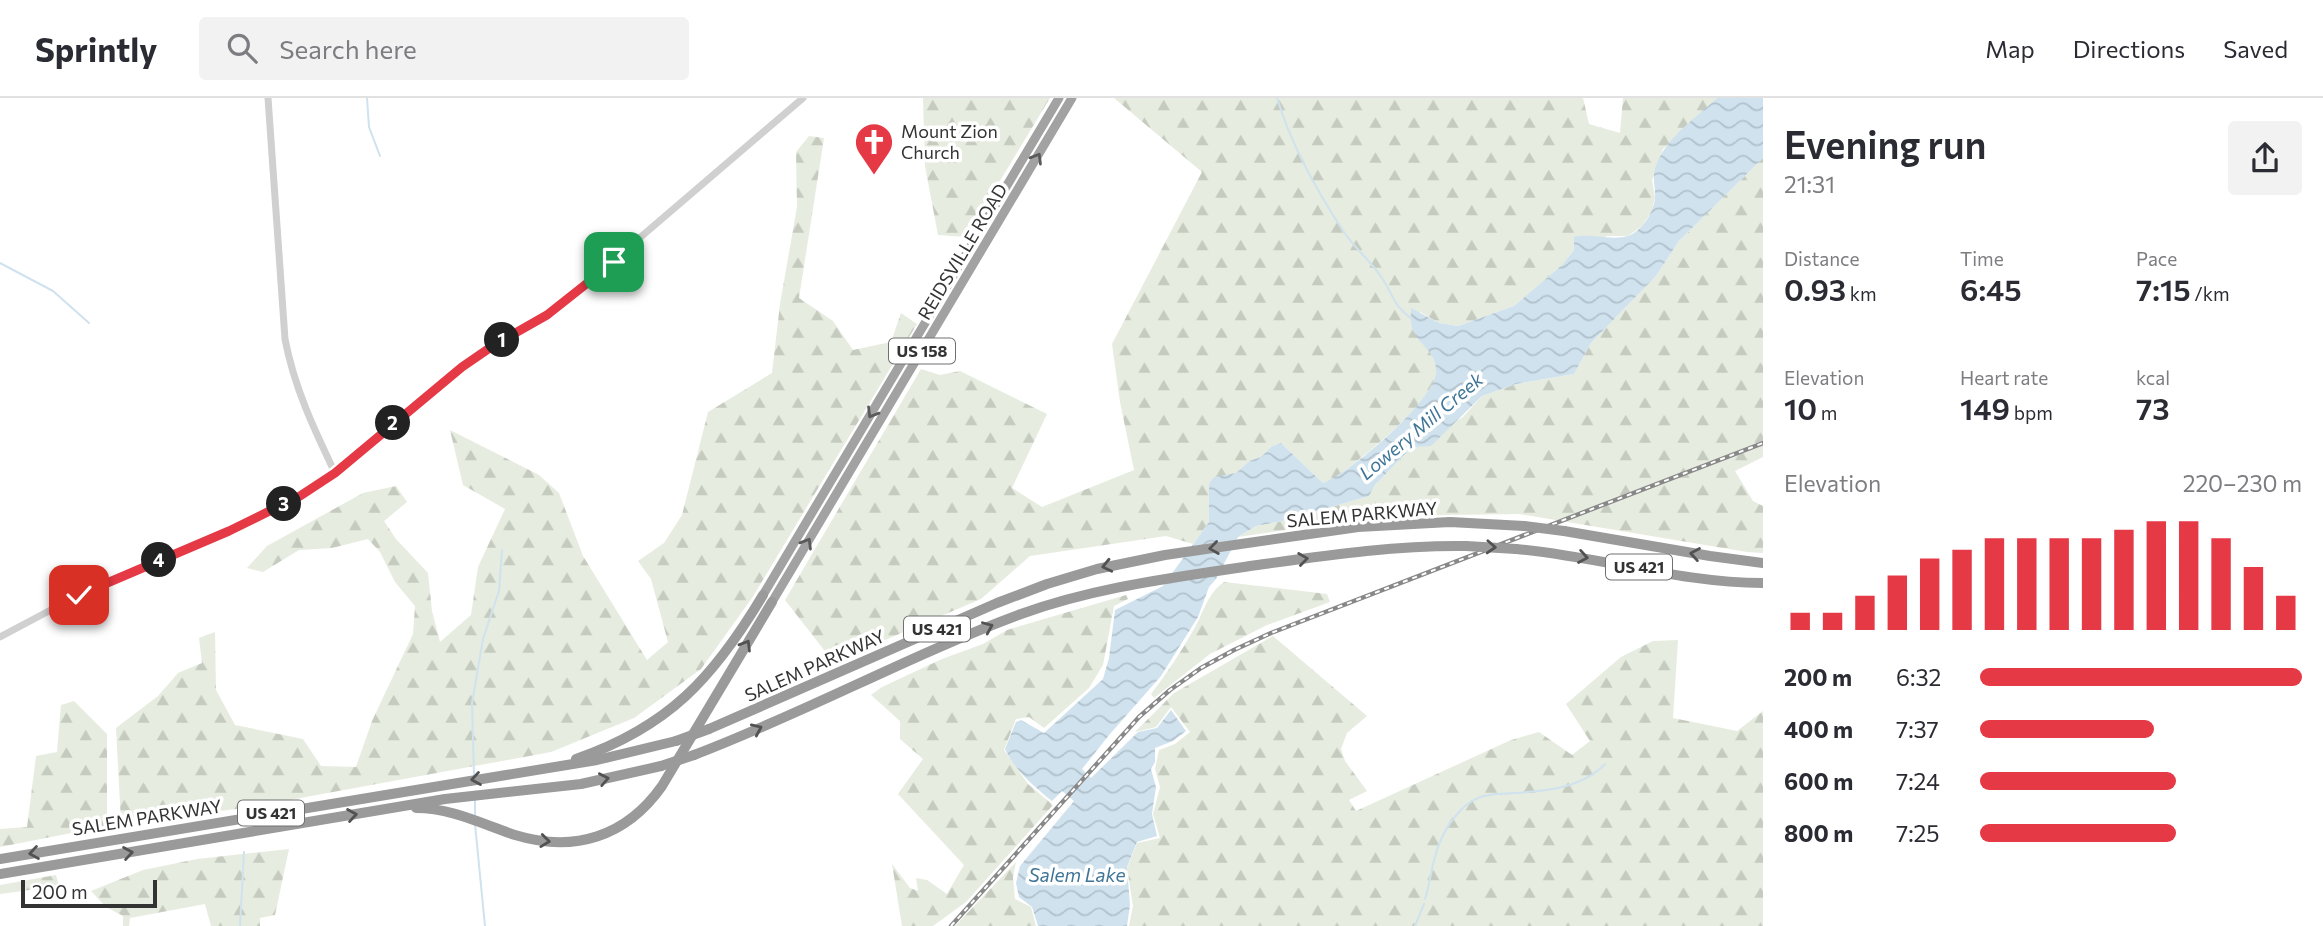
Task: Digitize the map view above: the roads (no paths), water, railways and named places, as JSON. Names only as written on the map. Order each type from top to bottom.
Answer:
[{"type":"highway","name":"REIDSVILLE ROAD","points":[[768,598],[1059,98]]},
{"type":"highway","name":"REIDSVILLE ROAD","points":[[768,598],[1072,98]]},
{"type":"highway","name":"SALEM PARKWAY","points":[[0,859],[607,758],[676,741],[1030,589],[1097,569],[1174,554],[1333,530],[1450,522],[1564,531],[1763,563]]},
{"type":"highway","name":"SALEM PARKWAY","points":[[0,875],[445,799],[581,784],[661,766],[694,755],[1012,617],[1085,594],[1155,580],[1386,549],[1466,546],[1516,548],[1706,579],[1763,583]]},
{"type":"highway","name":"US 158","points":[[543,768],[605,748],[670,710],[691,693],[717,665],[768,598]]},
{"type":"highway","name":"US 158","points":[[391,809],[424,808],[447,811],[522,837],[554,842],[586,840],[617,828],[638,814],[662,786],[768,598]]},
{"type":"street","points":[[268,98],[285,339],[303,406],[335,473]]},
{"type":"street","points":[[0,637],[79,595],[266,514],[335,473],[462,367],[566,301],[803,98]]},
{"type":"water","name":"Salem Lake","points":[[1717,98],[1763,98],[1763,158],[1679,241],[1656,276],[1591,343],[1574,374],[1516,384],[1482,396],[1431,446],[1412,447],[1375,485],[1369,496],[1287,520],[1256,526],[1238,537],[1209,587],[1198,617],[1161,676],[1082,769],[1091,778],[1138,732],[1157,728],[1171,710],[1186,731],[1173,741],[1155,748],[1155,762],[1151,769],[1156,787],[1152,814],[1157,836],[1137,842],[1127,867],[1130,905],[1127,926],[1038,926],[1032,907],[1019,897],[1016,883],[1020,866],[1074,801],[1062,791],[1052,801],[1020,771],[1005,749],[1016,722],[1021,720],[1044,733],[1103,679],[1109,658],[1115,610],[1163,586],[1209,522],[1209,484],[1214,477],[1236,473],[1249,461],[1261,457],[1272,446],[1281,443],[1323,483],[1336,477],[1371,451],[1422,399],[1432,384],[1436,371],[1433,358],[1413,330],[1411,308],[1439,323],[1458,326],[1514,306],[1563,264],[1574,250],[1574,237],[1621,237],[1633,234],[1652,209],[1656,166],[1666,146]]},
{"type":"waterway","points":[[367,98],[369,127],[380,156]]},
{"type":"waterway","points":[[1277,98],[1297,151],[1324,200],[1348,238],[1382,278],[1397,305],[1413,320]]},
{"type":"waterway","points":[[0,263],[53,291],[89,323]]},
{"type":"waterway","points":[[474,776],[472,703],[483,639],[499,591],[502,550]]},
{"type":"waterway","points":[[1425,899],[1440,842],[1451,822],[1466,805],[1487,795],[1563,787],[1586,778],[1605,764]]},
{"type":"waterway","points":[[475,800],[475,815]]},
{"type":"waterway","points":[[475,824],[485,926]]},
{"type":"waterway","points":[[240,926],[244,852]]},
{"type":"waterway","points":[[1415,926],[1424,904]]},
{"type":"railway","points":[[951,926],[1139,717],[1201,668],[1271,633],[1763,443]]},
{"type":"place","name":"Mount Zion Church","points":[[874,176]]},
{"type":"water label","name":"Lowery Mill Creek","points":[[1421,426]]}]
